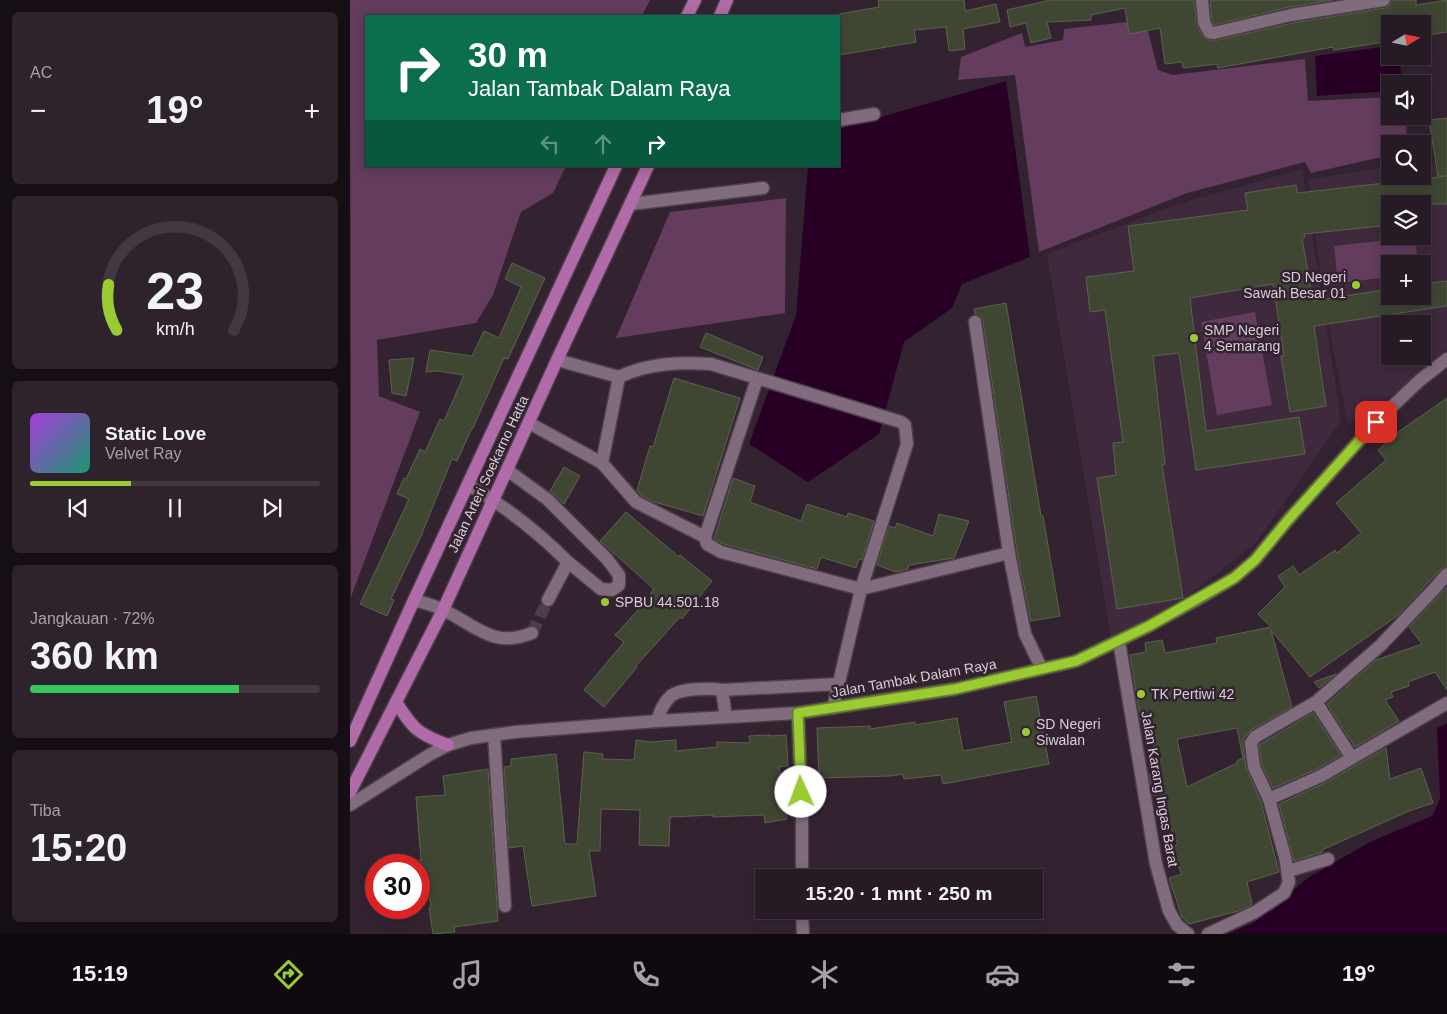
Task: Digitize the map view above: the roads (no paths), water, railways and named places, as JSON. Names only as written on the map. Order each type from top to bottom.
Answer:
[{"type":"main road","points":[[688,15],[695,0]]},
{"type":"main road","points":[[720,15],[728,0]]},
{"type":"main road","name":"Jalan Arteri Soekarno Hatta","points":[[350,741],[616,167]]},
{"type":"main road","name":"Jalan Arteri Soekarno Hatta","points":[[350,792],[443,610],[648,167]]},
{"type":"main road","points":[[396,702],[407,720],[417,731],[448,745]]},
{"type":"street","points":[[1202,0],[1204,22],[1210,32],[1214,33],[1291,15],[1384,0]]},
{"type":"street","points":[[840,120],[874,114]]},
{"type":"street","points":[[631,204],[763,188]]},
{"type":"street","points":[[975,322],[1009,553],[1025,634],[1042,669]]},
{"type":"street","name":"Jalan Tambak Dalam Raya","points":[[350,805],[448,745],[471,738],[657,721],[798,713],[955,689],[1076,661],[1119,641],[1234,578],[1255,560],[1288,520],[1376,422],[1419,381],[1447,359]]},
{"type":"street","points":[[557,360],[619,378],[635,369],[681,362],[711,364],[901,422],[905,425],[907,444],[860,589],[833,708]]},
{"type":"street","points":[[602,463],[619,378]]},
{"type":"street","points":[[758,379],[705,537],[707,544],[721,552],[860,589],[1009,553]]},
{"type":"street","points":[[528,423],[602,463],[636,502],[705,537]]},
{"type":"street","points":[[468,485],[493,499],[535,531],[568,562],[602,588],[612,590],[619,585],[619,575],[607,559],[547,499],[507,470]]},
{"type":"street","points":[[548,600],[568,562]]},
{"type":"street","points":[[1208,934],[1256,912],[1284,893],[1289,882],[1288,871],[1269,798],[1254,768],[1251,743],[1255,737],[1316,702],[1381,645],[1447,574]]},
{"type":"street","points":[[414,600],[443,610],[480,632],[503,638],[522,637],[532,633]]},
{"type":"street","name":"Jalan Karang Ingas Barat","points":[[1119,641],[1156,864],[1169,911],[1177,925],[1188,934]]},
{"type":"street","points":[[657,721],[662,707],[672,695],[686,691],[714,688],[722,690],[838,684]]},
{"type":"street","points":[[722,690],[726,717]]},
{"type":"street","points":[[1316,702],[1352,758]]},
{"type":"street","points":[[1269,798],[1321,776],[1447,704]]},
{"type":"street","points":[[798,713],[802,869]]},
{"type":"street","points":[[494,735],[505,906]]},
{"type":"street","points":[[1288,871],[1328,859]]},
{"type":"street","points":[[802,919],[802,934]]},
{"type":"tunnel","points":[[532,633],[548,600]]},
{"type":"place","name":"SD Negeri Sawah Besar 01","points":[[1356,285]]},
{"type":"place","name":"SMP Negeri 4 Semarang","points":[[1194,338]]},
{"type":"place","name":"SPBU 44.501.18","points":[[605,602]]},
{"type":"place","name":"TK Pertiwi 42","points":[[1141,694]]},
{"type":"place","name":"SD Negeri Siwalan","points":[[1026,732]]}]
